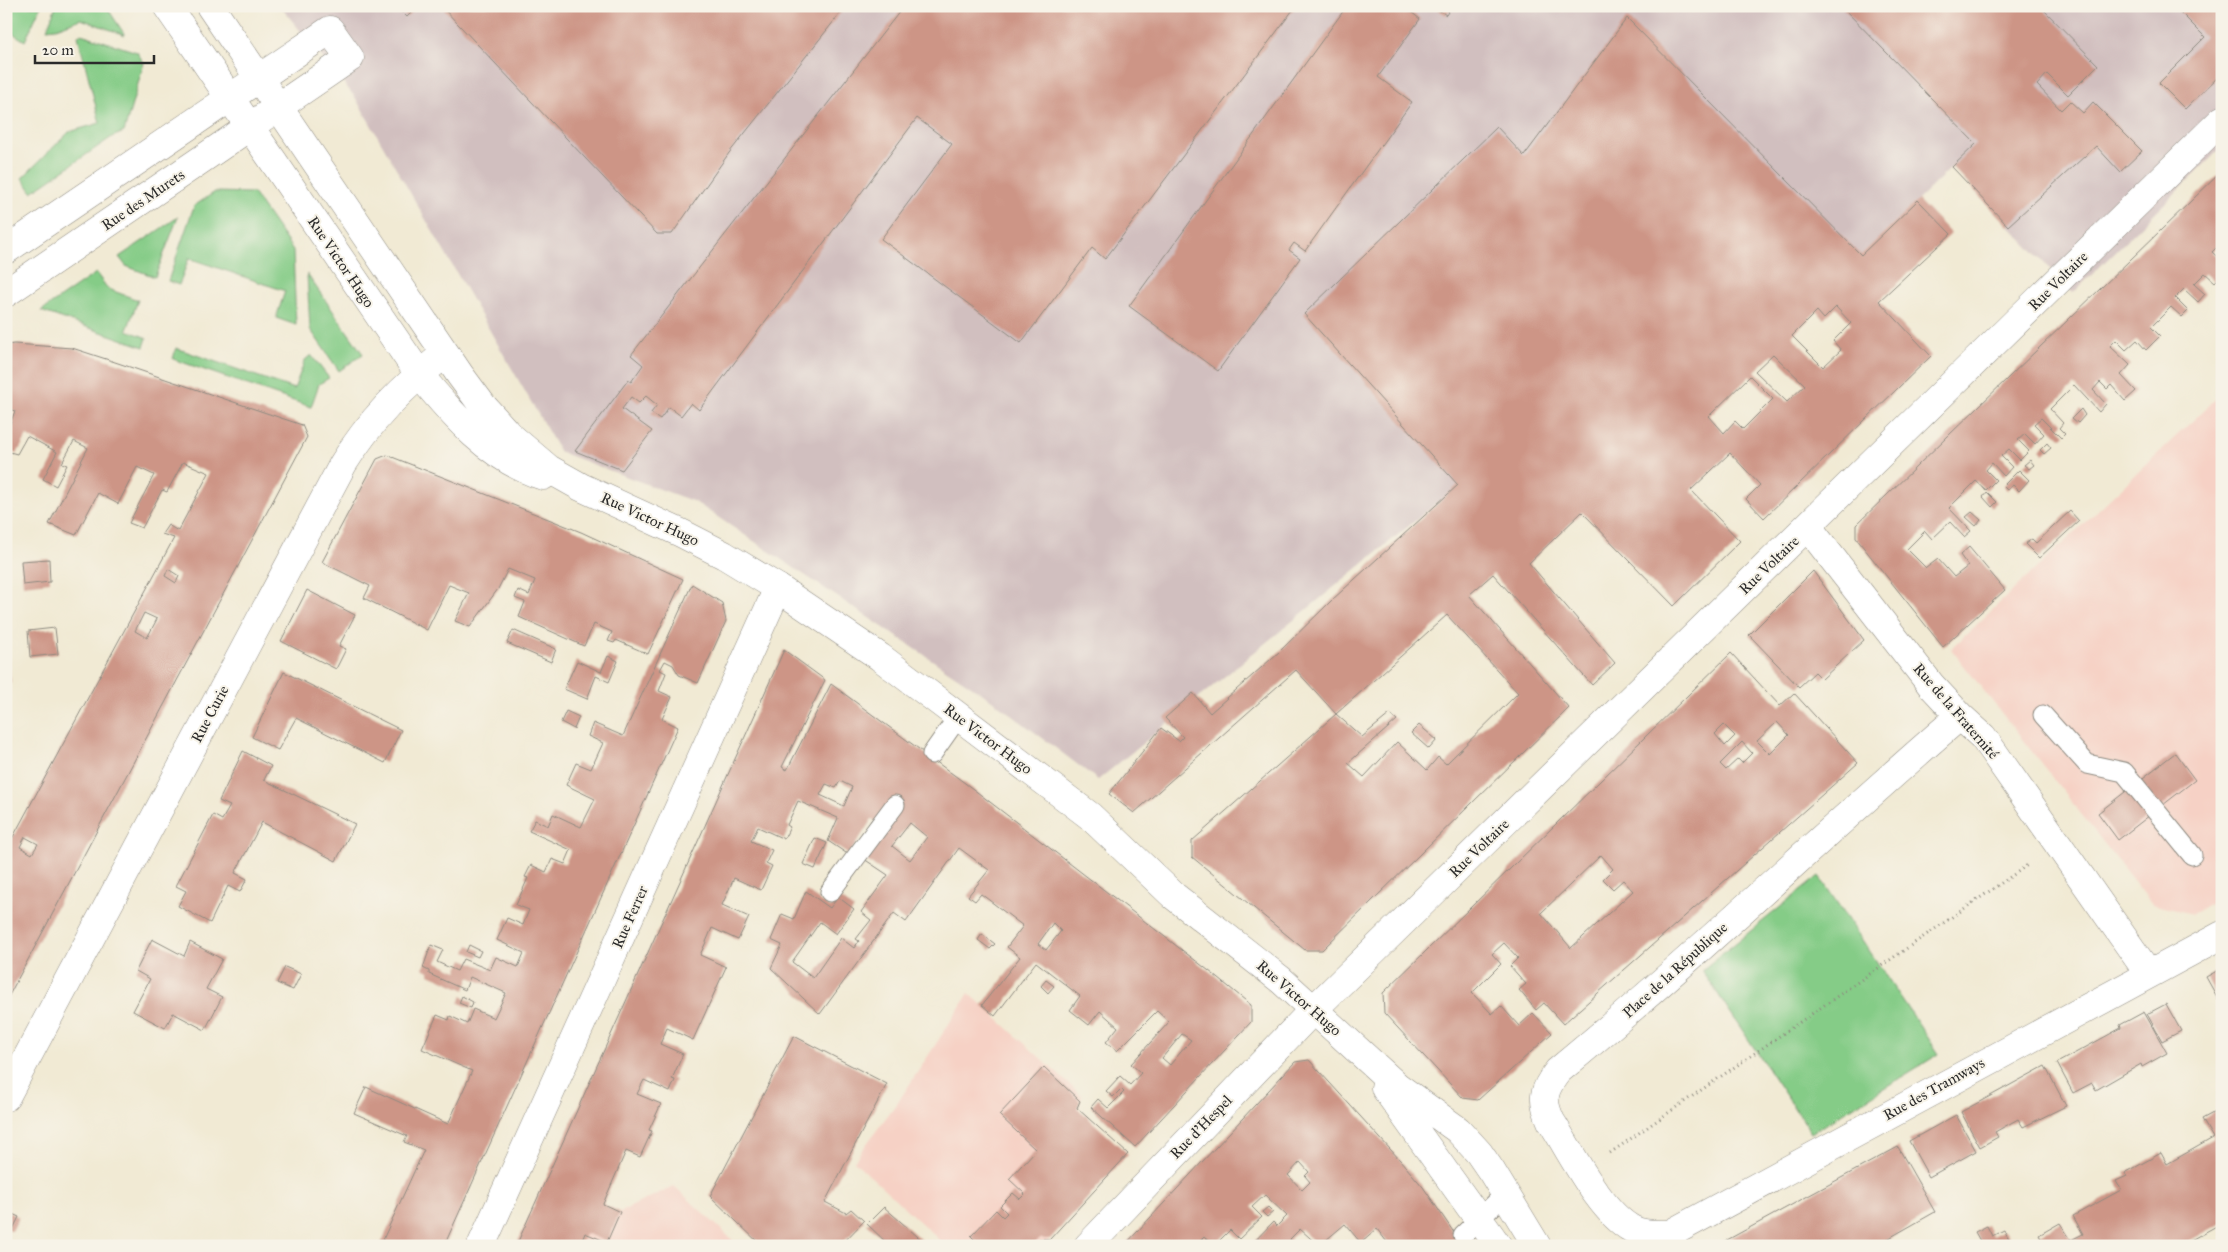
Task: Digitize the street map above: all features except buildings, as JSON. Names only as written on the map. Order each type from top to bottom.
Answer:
[{"type":"street","name":"Rue Victor Hugo","points":[[167,6],[419,374],[456,417],[497,452],[535,474],[581,487]]},
{"type":"street","name":"Rue Victor Hugo","points":[[210,6],[445,354],[483,406],[509,435],[549,469],[581,487],[681,532],[724,555],[778,588],[880,657],[1090,816],[1174,896],[1314,1009],[1397,1086],[1458,1130],[1479,1153],[1537,1246]]},
{"type":"street","name":"Rue des Murets","points":[[6,292],[350,58],[330,30],[259,78]]},
{"type":"street","points":[[6,250],[259,78]]},
{"type":"street","name":"Rue Voltaire","points":[[1314,1009],[2222,120]]},
{"type":"street","name":"Rue Curie","points":[[6,1097],[343,464],[376,418],[419,374],[445,354]]},
{"type":"street","name":"Rue de la Fraternité","points":[[1808,527],[1931,685],[1983,737],[2150,974]]},
{"type":"street","name":"Rue Ferrer","points":[[481,1246],[778,588]]},
{"type":"street","name":"Place de la République","points":[[1657,1240],[1618,1220],[1583,1172],[1551,1121],[1544,1106],[1545,1094],[1550,1081],[1558,1071],[1676,970],[1840,820],[1960,716]]},
{"type":"street","name":"Rue des Tramways","points":[[1657,1240],[2222,935]]},
{"type":"street","name":"Rue d'Hespel","points":[[1088,1246],[1314,1009]]},
{"type":"street","name":"Rue Victor Hugo","points":[[1355,1048],[1414,1127],[1471,1227],[1498,1246]]},
{"type":"lane","points":[[2043,715],[2087,764],[2124,772],[2192,855]]},
{"type":"lane","points":[[932,754],[958,717]]},
{"type":"lane","points":[[830,892],[895,805]]},
{"type":"lane","points":[[1471,1227],[1505,1194]]},
{"type":"path","points":[[1583,1172],[2059,843]]},
{"type":"shaded area","points":[[280,6],[2222,6],[2222,147],[2073,293],[1952,167],[1735,377],[1600,495],[1529,563],[1459,485],[1098,780],[992,700],[695,502],[560,452],[355,97]]},
{"type":"shaded area","points":[[2222,393],[2222,898],[2193,914],[2152,904],[1951,649]]},
{"type":"shaded area","points":[[969,993],[1082,1096],[1078,1108],[1128,1154],[1043,1246],[946,1246],[854,1161],[902,1096]]},
{"type":"shaded area","points":[[545,1180],[620,1212],[674,1186],[739,1246],[516,1246]]},
{"type":"green space","points":[[6,6],[41,6],[25,41],[6,29]]},
{"type":"green space","points":[[56,6],[106,6],[125,35],[81,19],[56,28],[47,29]]},
{"type":"green space","points":[[81,34],[137,52],[144,63],[124,132],[112,137],[32,192],[22,178],[69,132],[100,123],[78,36]]},
{"type":"green space","points":[[215,192],[253,193],[293,250],[296,325],[276,318],[285,291],[189,258],[179,285],[168,281],[194,206]]},
{"type":"green space","points":[[178,217],[155,277],[126,266],[119,257]]},
{"type":"green space","points":[[96,273],[108,289],[138,300],[127,330],[147,338],[144,347],[41,311]]},
{"type":"green space","points":[[307,274],[363,354],[339,371],[310,329]]},
{"type":"green space","points":[[176,348],[294,389],[305,360],[311,355],[329,378],[319,384],[311,407],[173,359]]},
{"type":"green space","points":[[1819,876],[1939,1054],[1811,1133],[1702,970]]}]
